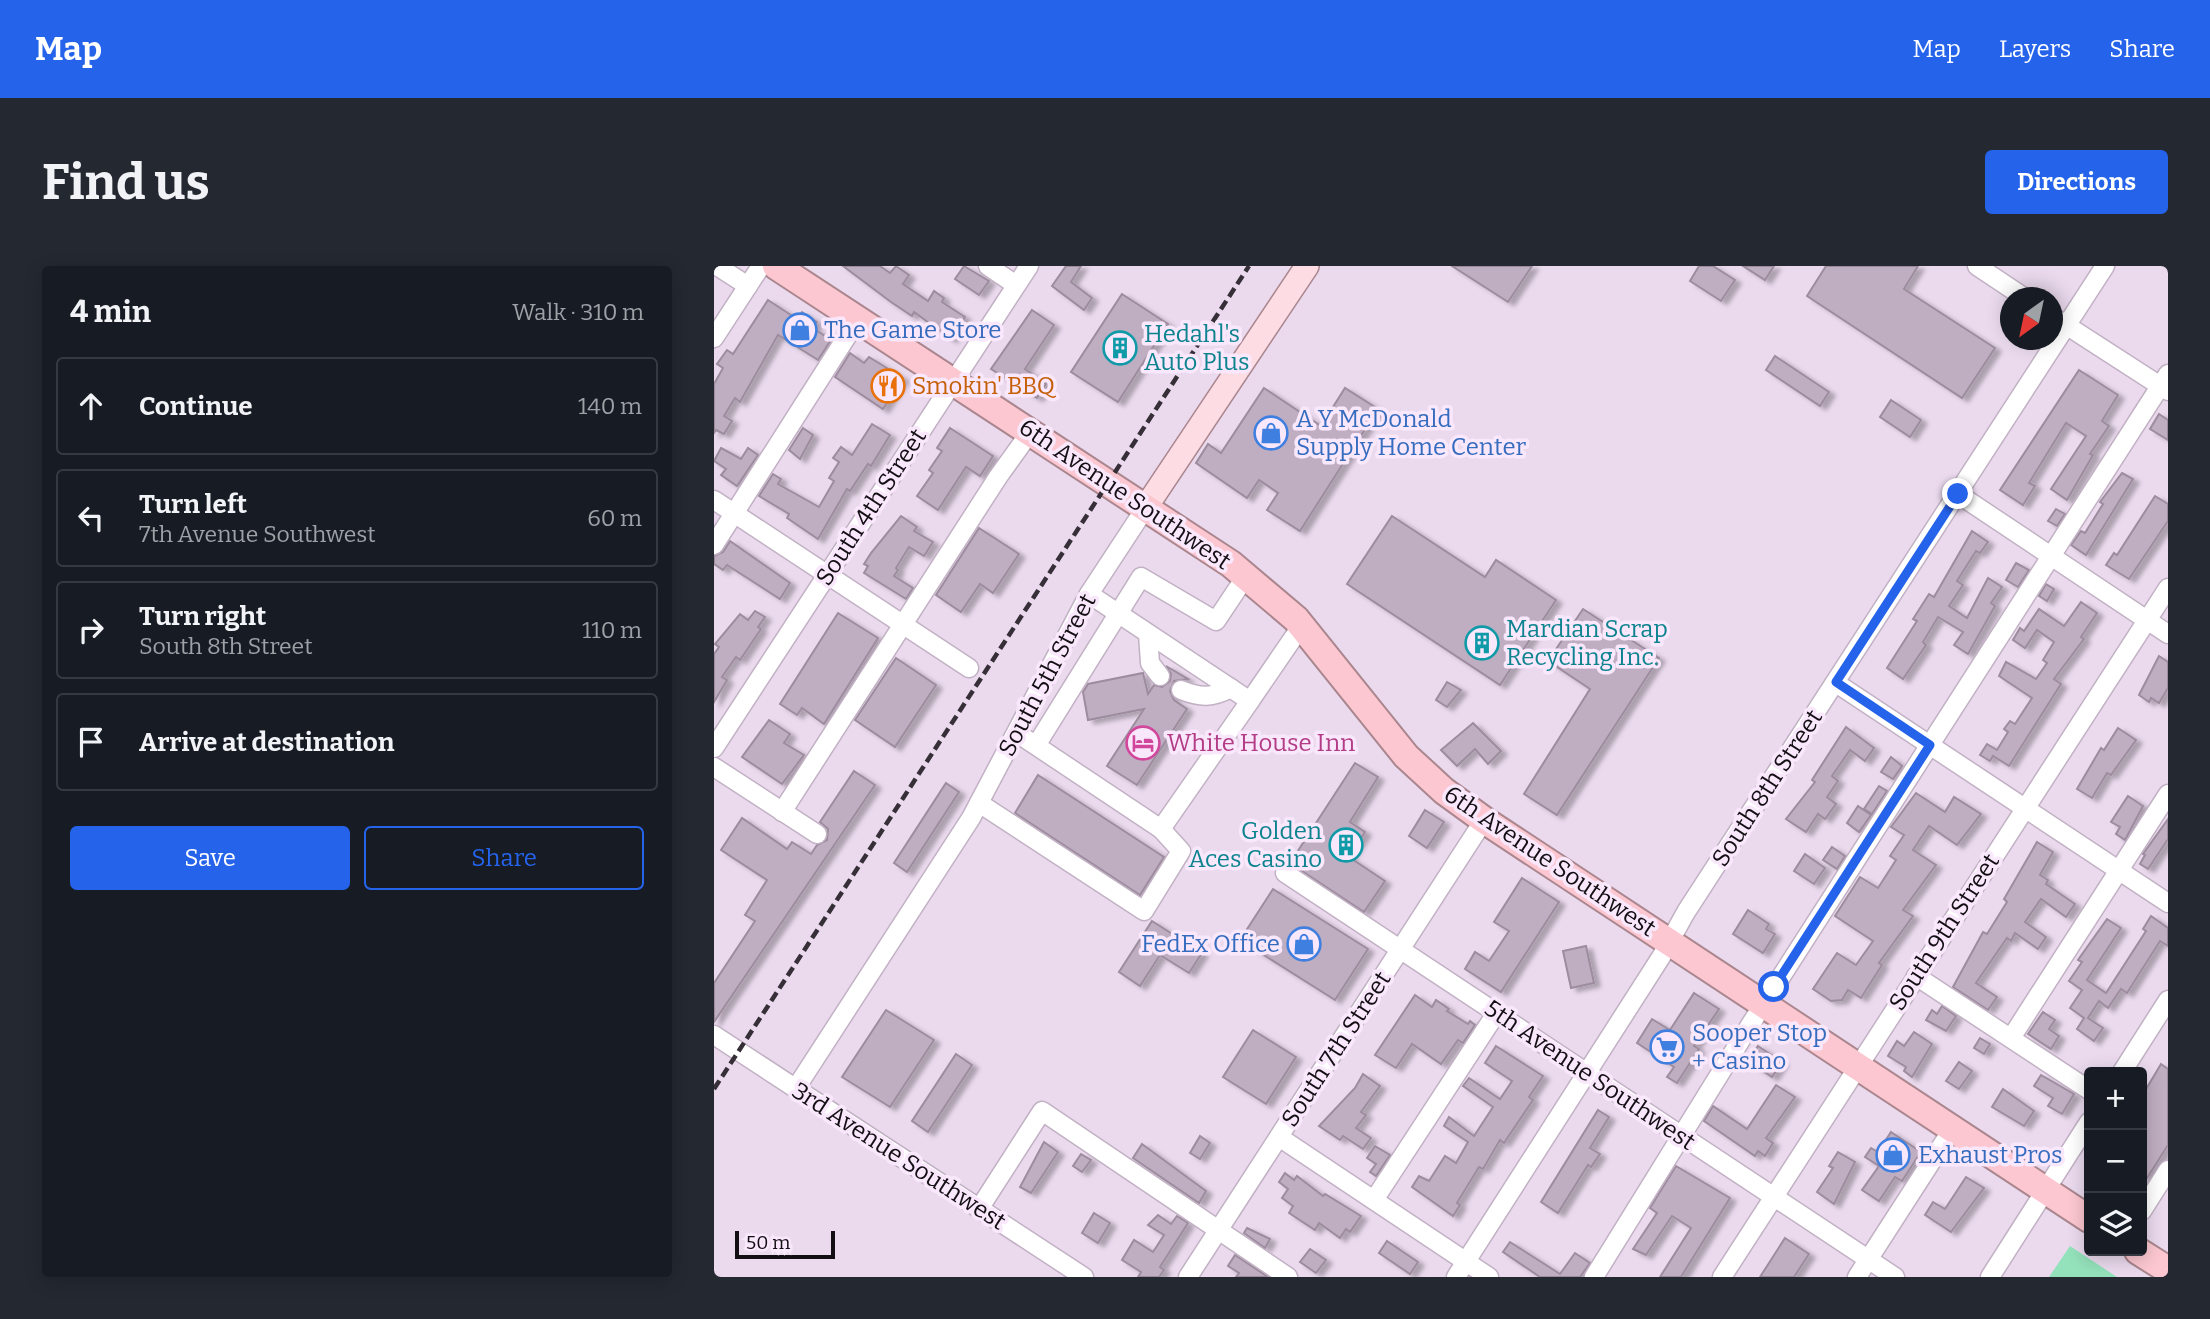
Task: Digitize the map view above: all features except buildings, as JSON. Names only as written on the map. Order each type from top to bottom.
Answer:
[{"type":"highway","name":"6th Avenue Southwest","points":[[776,266],[954,380],[1246,576],[1302,625],[1406,756],[1444,791],[1484,821],[2084,1216]]},
{"type":"highway","points":[[2146,1256],[2168,1270]]},
{"type":"main road","name":"South 5th Street","points":[[1146,507],[1307,266]]},
{"type":"street","points":[[718,266],[748,286]]},
{"type":"street","points":[[714,338],[761,266]]},
{"type":"street","points":[[988,266],[1016,285]]},
{"type":"street","name":"South 4th Street","points":[[714,748],[1028,266]]},
{"type":"street","points":[[1977,266],[2008,287]]},
{"type":"street","name":"South 8th Street","points":[[2063,315],[2105,266]]},
{"type":"street","points":[[714,545],[858,319]]},
{"type":"street","points":[[1594,1277],[1764,1003],[2165,384],[2063,322]]},
{"type":"street","name":"South 8th Street","points":[[1461,1269],[1958,494],[2042,350]]},
{"type":"street","points":[[782,812],[902,624],[1031,431]]},
{"type":"street","points":[[1958,494],[2168,634]]},
{"type":"street","points":[[714,500],[968,668]]},
{"type":"street","name":"South 5th Street","points":[[796,1088],[979,803],[1089,594],[1146,507]]},
{"type":"street","points":[[1037,744],[1141,577],[1216,621],[1246,576]]},
{"type":"street","name":"South 9th Street","points":[[1721,1277],[2168,588]]},
{"type":"street","points":[[1089,594],[1250,701]]},
{"type":"street","points":[[1161,829],[1302,625]]},
{"type":"street","points":[[1148,634],[1150,663],[1160,676]]},
{"type":"street","points":[[1836,682],[2168,903]]},
{"type":"street","points":[[1181,690],[1196,697],[1213,697],[1231,688]]},
{"type":"street","points":[[979,803],[1144,911],[1181,851],[1161,829],[1037,744],[1015,733]]},
{"type":"street","points":[[714,767],[817,834]]},
{"type":"street","points":[[2011,1038],[2168,794]]},
{"type":"street","name":"South 7th Street","points":[[1188,1277],[1484,821]]},
{"type":"street","name":"5th Avenue Southwest","points":[[1285,873],[1895,1277]]},
{"type":"street","points":[[1916,976],[2084,1087]]},
{"type":"street","points":[[2125,1067],[2168,1000]]},
{"type":"street","points":[[1374,1200],[1497,1012]]},
{"type":"street","name":"3rd Avenue Southwest","points":[[714,1035],[1084,1277]]},
{"type":"street","points":[[979,1209],[1042,1111],[1288,1277]]},
{"type":"street","points":[[1857,1277],[1953,1128]]},
{"type":"street","points":[[1990,1277],[2084,1130]]},
{"type":"street","points":[[1279,1137],[1374,1200],[1461,1269],[1489,1277]]},
{"type":"street","points":[[2147,1203],[2168,1170]]},
{"type":"green space","points":[[2070,1246],[2117,1277],[2049,1277]]},
{"type":"railway","points":[[714,1089],[1249,266]]},
{"type":"place","name":"The Game Store","points":[[800,330]]},
{"type":"place","name":"Hedahl's Auto Plus","points":[[1120,348]]},
{"type":"place","name":"Smokin' BBQ","points":[[888,386]]},
{"type":"place","name":"A Y McDonald Supply Home Center","points":[[1271,433]]},
{"type":"place","name":"Mardian Scrap Recycling Inc.","points":[[1482,643]]},
{"type":"place","name":"White House Inn","points":[[1143,743]]},
{"type":"place","name":"Golden Aces Casino","points":[[1346,845]]},
{"type":"place","name":"FedEx Office","points":[[1304,944]]},
{"type":"place","name":"Sooper Stop + Casino","points":[[1667,1047]]},
{"type":"place","name":"Exhaust Pros","points":[[1893,1155]]},
{"type":"route","points":[[1774,987],[1930,745],[1836,682],[1958,494]]}]
